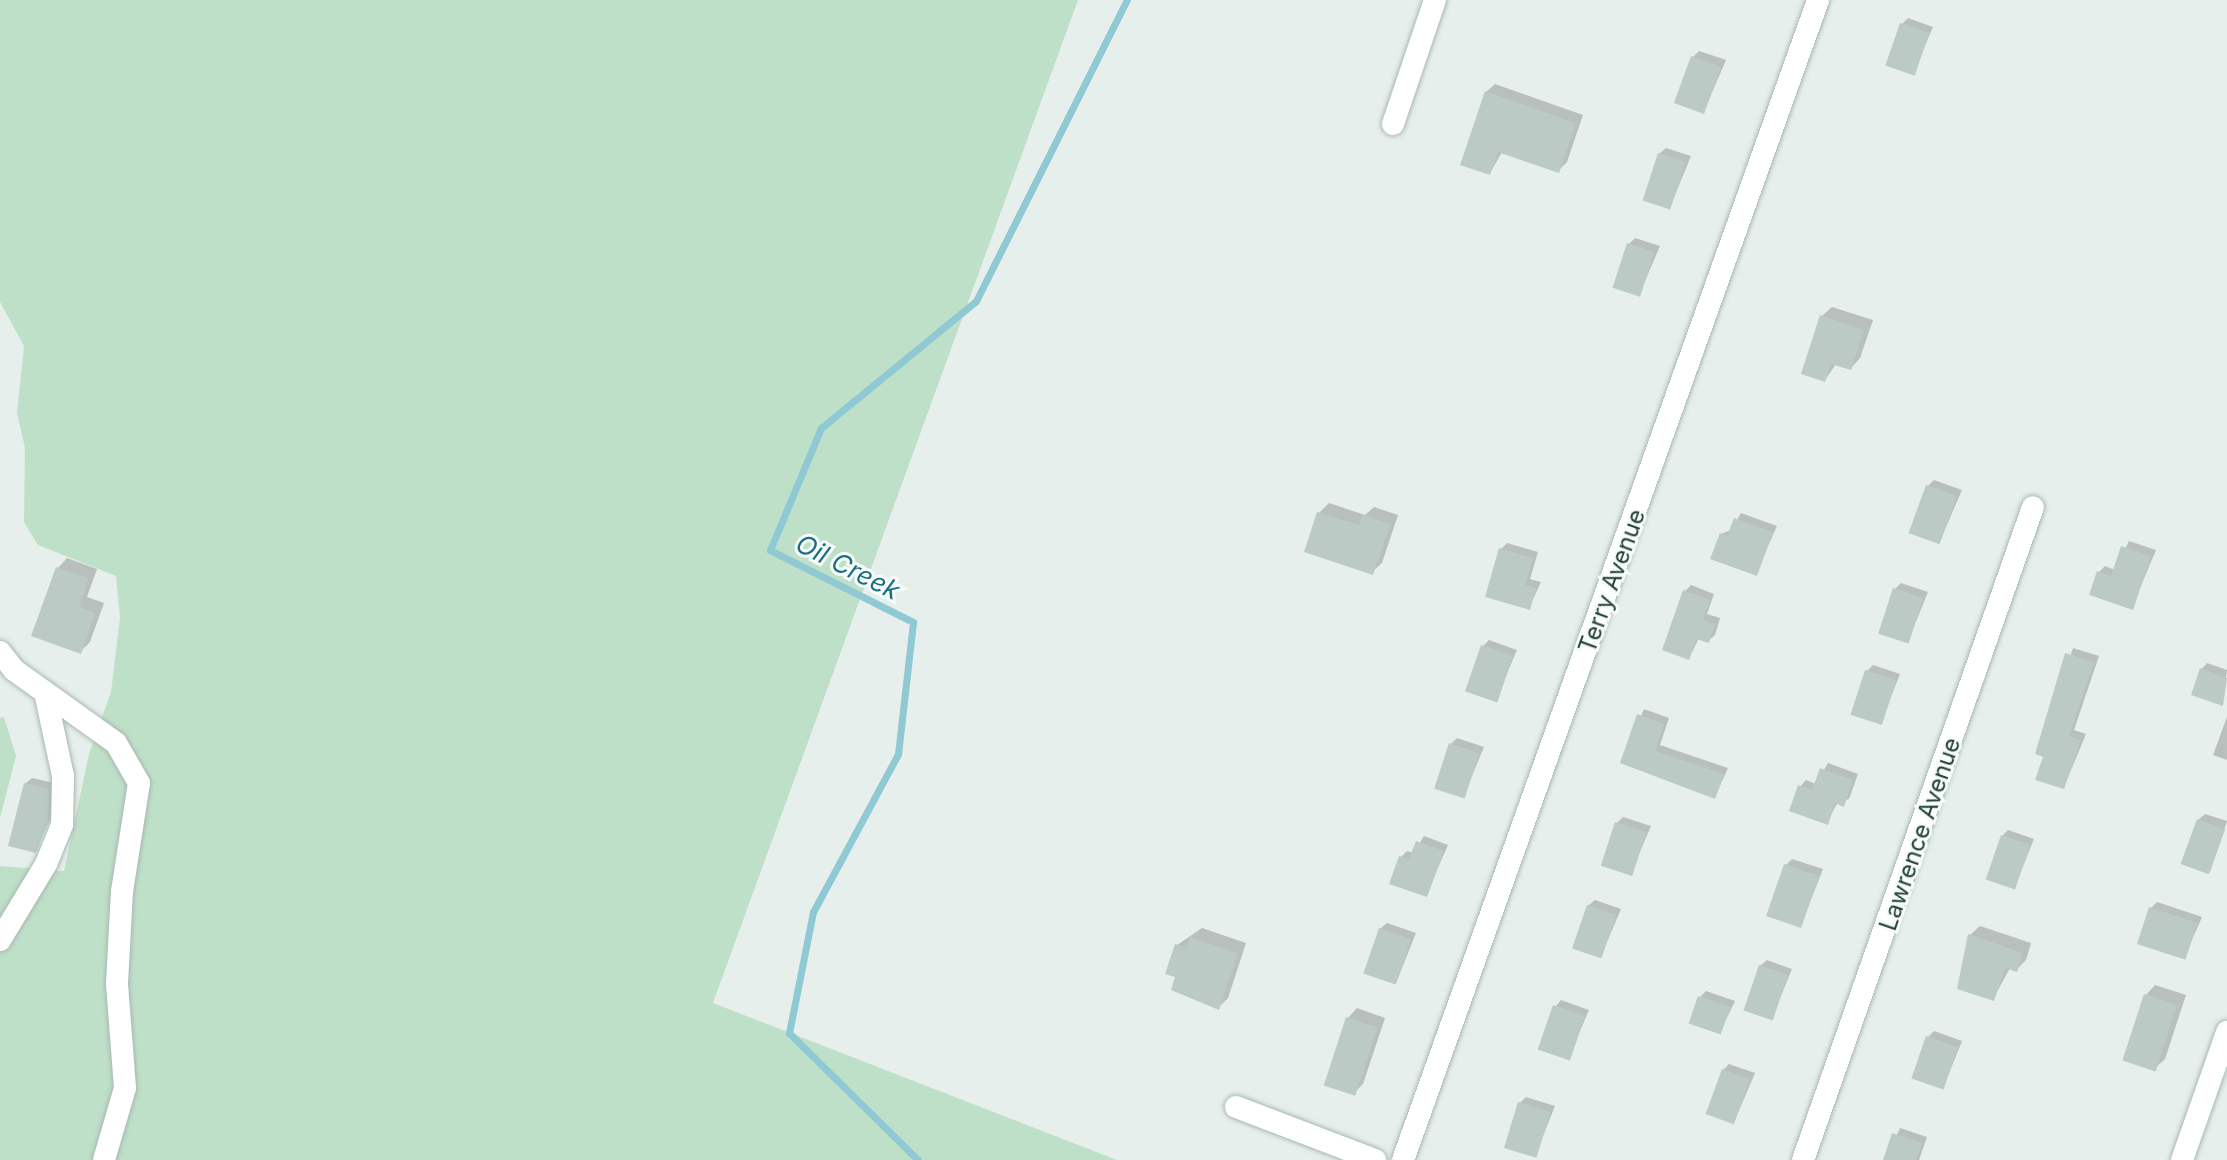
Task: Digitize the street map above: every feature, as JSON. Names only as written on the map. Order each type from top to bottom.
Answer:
[{"type":"street","points":[[1393,124],[1435,0]]},
{"type":"street","name":"Terry Avenue","points":[[1403,1160],[1818,0]]},
{"type":"street","name":"Lawrence Avenue","points":[[1803,1160],[2033,507]]},
{"type":"street","points":[[0,652],[14,670],[116,743],[139,783],[122,891],[117,984],[125,1088],[104,1160]]},
{"type":"street","points":[[0,940],[46,864],[62,825],[63,776],[45,692]]},
{"type":"street","points":[[2182,1160],[2227,1032]]},
{"type":"street","points":[[1236,1107],[1375,1160]]},
{"type":"green space","points":[[0,0],[1078,0],[713,1003],[1117,1160],[0,1160],[0,866],[64,871],[89,754],[111,692],[120,618],[116,576],[38,545],[24,522],[25,448],[17,413],[24,346],[0,302]]},
{"type":"green space","points":[[4,717],[16,756],[0,818],[0,718]]},
{"type":"building","points":[[1900,23],[1929,33],[1915,76],[1885,66]]},
{"type":"building","points":[[1691,56],[1721,67],[1704,114],[1674,103]]},
{"type":"building","points":[[1485,91],[1576,123],[1559,173],[1498,152],[1490,175],[1460,165]]},
{"type":"building","points":[[1658,153],[1686,162],[1670,210],[1643,201]]},
{"type":"building","points":[[1627,243],[1655,252],[1640,297],[1612,288]]},
{"type":"building","points":[[1820,315],[1864,330],[1851,370],[1831,364],[1825,382],[1801,374]]},
{"type":"building","points":[[1926,485],[1957,496],[1940,544],[1909,533]]},
{"type":"building","points":[[1317,512],[1359,525],[1362,515],[1390,524],[1373,575],[1304,552]]},
{"type":"building","points":[[1734,518],[1773,532],[1757,576],[1710,559],[1720,533],[1727,536]]},
{"type":"building","points":[[2121,546],[2151,556],[2133,610],[2089,595],[2097,571],[2111,576]]},
{"type":"building","points":[[1499,548],[1533,558],[1525,585],[1536,588],[1530,610],[1485,597]]},
{"type":"building","points":[[56,567],[89,578],[79,607],[95,613],[81,654],[31,636]]},
{"type":"building","points":[[1893,588],[1923,598],[1909,644],[1878,634]]},
{"type":"building","points":[[1683,590],[1710,600],[1703,620],[1715,624],[1709,643],[1696,639],[1689,660],[1662,650]]},
{"type":"building","points":[[1481,645],[1513,656],[1497,702],[1465,691]]},
{"type":"building","points":[[2065,653],[2094,662],[2069,736],[2081,740],[2064,789],[2035,780],[2043,757],[2035,754]]},
{"type":"building","points":[[2200,668],[2227,678],[2223,706],[2191,695]]},
{"type":"building","points":[[1865,670],[1896,680],[1882,725],[1850,715]]},
{"type":"building","points":[[1637,714],[1664,724],[1655,751],[1724,774],[1715,799],[1620,763]]},
{"type":"building","points":[[1449,743],[1479,753],[1465,799],[1434,789]]},
{"type":"building","points":[[1820,768],[1853,780],[1844,807],[1835,803],[1828,825],[1789,811],[1798,785],[1812,790]]},
{"type":"building","points":[[24,783],[49,789],[48,822],[36,853],[8,846]]},
{"type":"building","points":[[2197,819],[2225,829],[2209,874],[2181,864]]},
{"type":"building","points":[[1615,822],[1646,832],[1632,876],[1601,866]]},
{"type":"building","points":[[2001,835],[2030,845],[2015,890],[1986,879]]},
{"type":"building","points":[[1416,841],[1444,851],[1427,897],[1389,884],[1399,856],[1409,859]]},
{"type":"building","points":[[1784,864],[1819,876],[1801,928],[1766,916]]},
{"type":"building","points":[[1587,905],[1616,915],[1601,959],[1572,948]]},
{"type":"building","points":[[2149,907],[2198,923],[2185,960],[2137,944]]},
{"type":"building","points":[[1379,928],[1411,939],[1396,984],[1363,973]]},
{"type":"building","points":[[1968,934],[2023,953],[2017,972],[2005,968],[1994,1001],[1957,989]]},
{"type":"building","points":[[1190,937],[1238,953],[1219,1010],[1171,990],[1175,977],[1165,974],[1175,944],[1187,948]]},
{"type":"building","points":[[1759,965],[1788,975],[1773,1020],[1743,1010]]},
{"type":"building","points":[[2144,994],[2177,1005],[2156,1071],[2122,1061]]},
{"type":"building","points":[[1698,996],[1730,1007],[1721,1034],[1689,1023]]},
{"type":"building","points":[[1553,1005],[1585,1016],[1570,1061],[1538,1049]]},
{"type":"building","points":[[1346,1017],[1377,1027],[1355,1096],[1324,1085]]},
{"type":"building","points":[[1926,1036],[1958,1047],[1943,1090],[1911,1079]]},
{"type":"building","points":[[1722,1069],[1750,1079],[1734,1124],[1706,1114]]},
{"type":"building","points":[[1518,1102],[1551,1112],[1536,1158],[1504,1148]]},
{"type":"building","points":[[1892,1133],[1922,1143],[1916,1160],[1883,1160]]},
{"type":"waterway","name":"Oil Creek","points":[[918,1160],[789,1033],[813,912],[898,754],[913,622],[770,550],[821,428],[976,301],[1127,0]]}]
